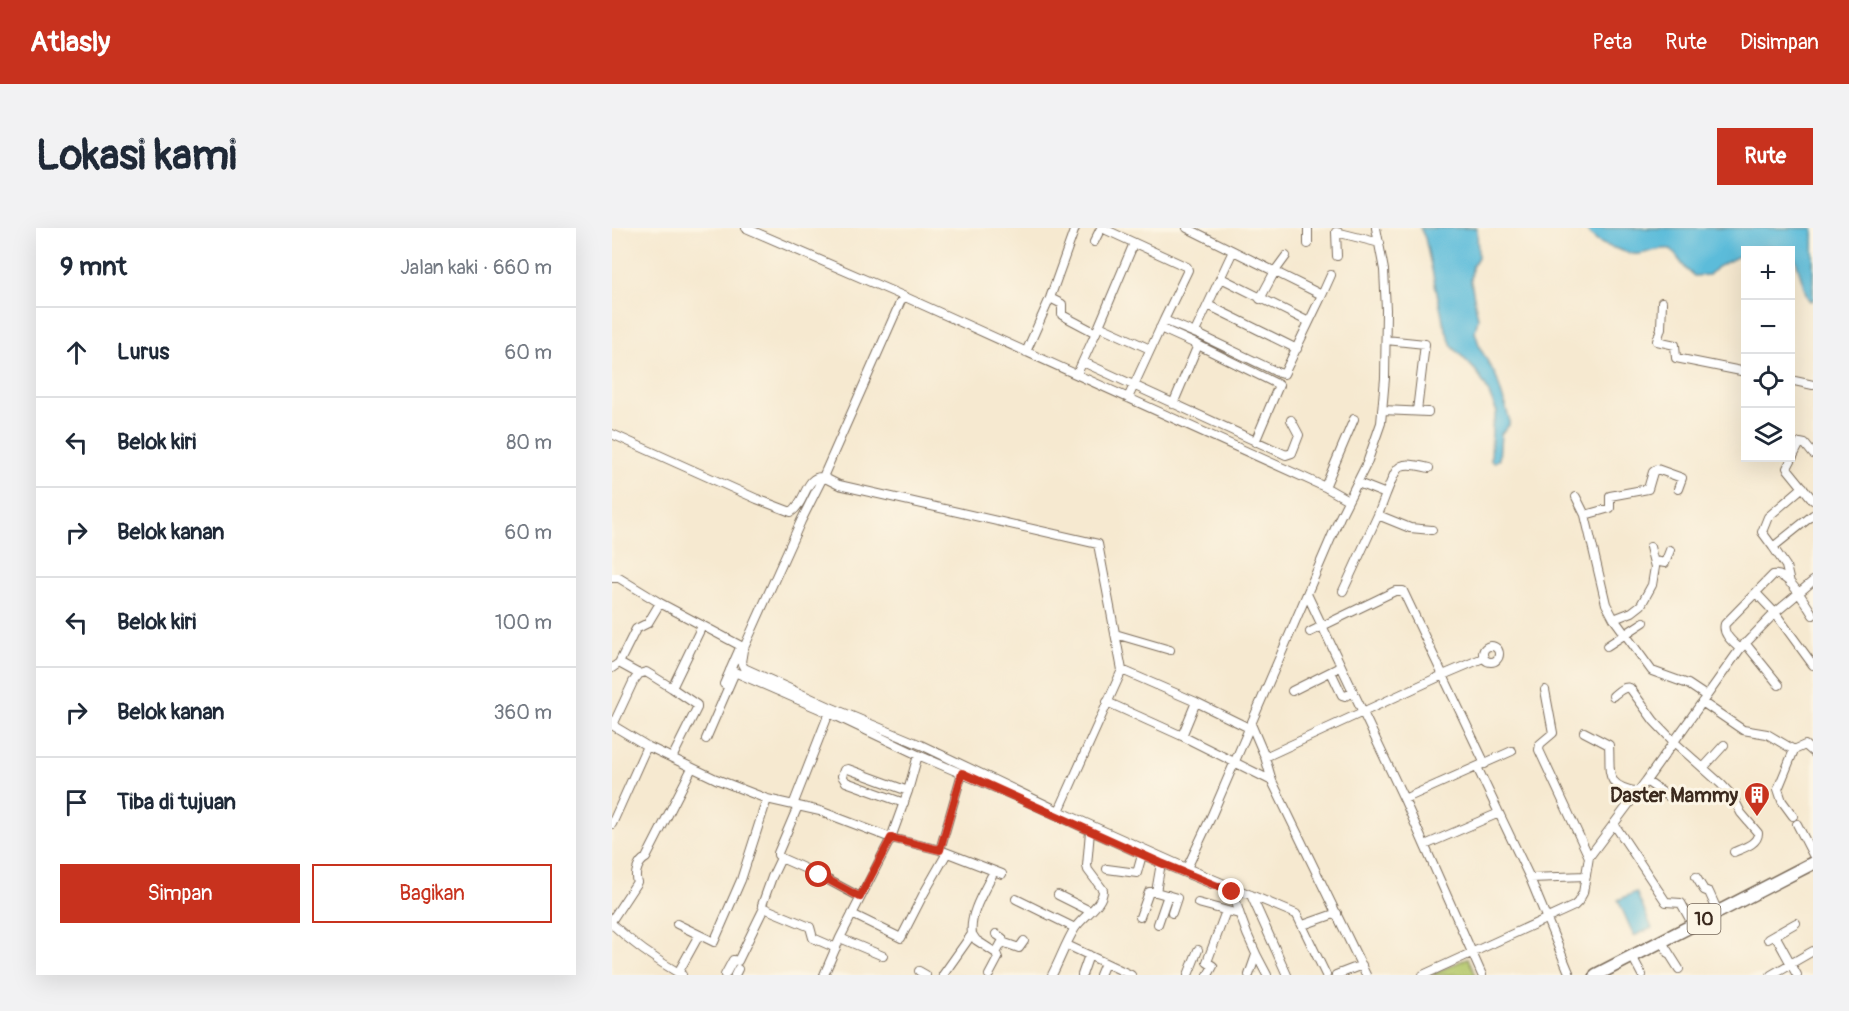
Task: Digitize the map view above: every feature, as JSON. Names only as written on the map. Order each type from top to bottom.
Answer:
[{"type":"highway","name":"10","points":[[1600,974],[1813,863]]},
{"type":"street","points":[[746,228],[903,296],[1325,487],[1348,500]]},
{"type":"street","points":[[1026,352],[1050,298],[1076,228]]},
{"type":"street","points":[[1094,242],[1101,228],[1187,267],[1188,270],[1128,399]]},
{"type":"street","points":[[1187,228],[1322,295]]},
{"type":"street","points":[[1308,228],[1308,244]]},
{"type":"street","points":[[1187,868],[1348,500],[1358,483],[1381,423],[1386,310],[1384,270],[1376,228]]},
{"type":"street","points":[[1337,256],[1336,230],[1380,243]]},
{"type":"street","points":[[1077,375],[1134,243]]},
{"type":"street","points":[[1195,333],[1233,251]]},
{"type":"street","points":[[1260,299],[1286,256]]},
{"type":"street","points":[[1162,324],[1195,333],[1281,374],[1286,373],[1331,275]]},
{"type":"street","points":[[1221,278],[1309,322]]},
{"type":"street","points":[[903,296],[823,477],[742,650],[741,662],[744,668],[921,745],[1059,811],[1297,915],[1326,975]]},
{"type":"street","points":[[1050,298],[1062,304],[1062,315],[1150,349]]},
{"type":"street","points":[[1662,302],[1657,341],[1676,345],[1676,358],[1741,371]]},
{"type":"street","points":[[1208,304],[1297,349]]},
{"type":"street","points":[[1162,324],[1198,345],[1279,385],[1255,442]]},
{"type":"street","points":[[1386,340],[1425,344],[1417,411]]},
{"type":"street","points":[[1173,404],[1198,345]]},
{"type":"street","points":[[1083,362],[1284,454],[1290,454],[1299,435],[1291,420]]},
{"type":"street","points":[[1795,381],[1813,385]]},
{"type":"street","points":[[1383,410],[1428,412]]},
{"type":"street","points":[[1325,487],[1354,419]]},
{"type":"street","points":[[612,434],[791,512],[812,479],[823,477],[839,484],[1097,543],[1122,670],[1059,811]]},
{"type":"street","points":[[1813,454],[1805,444],[1800,443],[1787,466],[1787,469],[1813,500]]},
{"type":"street","points":[[1343,591],[1378,515],[1396,469],[1401,465],[1409,464],[1429,468]]},
{"type":"street","points":[[1585,516],[1610,508],[1610,496],[1648,489],[1653,472],[1657,469],[1682,478],[1678,489]]},
{"type":"street","points":[[1358,483],[1386,494]]},
{"type":"street","points":[[1791,584],[1786,566],[1762,532],[1766,519],[1803,487]]},
{"type":"street","points":[[1576,497],[1585,516],[1606,604],[1614,619],[1653,671],[1688,684],[1743,730],[1767,734],[1794,750]]},
{"type":"street","points":[[706,739],[741,646],[797,519],[795,509]]},
{"type":"street","points":[[1378,515],[1410,528],[1432,530]]},
{"type":"street","points":[[1773,547],[1813,515]]},
{"type":"street","points":[[1614,619],[1632,612],[1641,605],[1652,585],[1655,567],[1650,547]]},
{"type":"street","points":[[1654,561],[1665,562],[1670,550]]},
{"type":"street","points":[[1779,685],[1743,646],[1727,635],[1724,628],[1727,621],[1776,574],[1786,578],[1813,615]]},
{"type":"street","points":[[612,578],[619,578],[660,603],[741,646]]},
{"type":"street","points":[[1588,857],[1638,792],[1743,646],[1775,613],[1813,580]]},
{"type":"street","points":[[1310,632],[1395,591],[1403,591],[1443,675],[1499,813],[1530,878],[1570,975]]},
{"type":"street","points":[[1756,593],[1775,613],[1813,665]]},
{"type":"street","points":[[1307,594],[1404,799],[1482,975]]},
{"type":"street","points":[[660,603],[648,623],[636,629],[615,665],[639,674],[646,672],[696,704],[697,707],[672,758]]},
{"type":"street","points":[[1607,646],[1644,622]]},
{"type":"street","points":[[672,688],[702,626]]},
{"type":"street","points":[[1116,634],[1170,650]]},
{"type":"street","points":[[1265,757],[1483,658]]},
{"type":"street","points":[[1292,691],[1340,667]]},
{"type":"street","points":[[1122,670],[1250,726],[1265,757],[1272,781],[1366,975]]},
{"type":"street","points":[[723,684],[732,671]]},
{"type":"street","points":[[732,671],[1142,855],[1232,892],[1256,955],[1267,975]]},
{"type":"street","points":[[1330,672],[1341,695],[1353,693]]},
{"type":"street","points":[[639,674],[612,725],[647,746],[716,779],[767,799],[820,811],[891,838],[944,852],[998,872],[974,915],[972,924],[972,934],[976,940],[996,953],[998,958],[989,975]]},
{"type":"street","points":[[1613,696],[1622,688],[1630,688],[1654,721],[1674,742],[1704,767],[1732,797],[1741,813],[1758,833],[1756,841],[1734,852]]},
{"type":"street","points":[[1424,975],[1578,902],[1583,893],[1588,857],[1539,750],[1540,744],[1553,733],[1545,690]]},
{"type":"street","points":[[1107,702],[1272,781]]},
{"type":"street","points":[[1182,736],[1196,702]]},
{"type":"street","points":[[829,713],[778,855],[860,897]]},
{"type":"street","points":[[1584,732],[1609,745],[1610,774],[1615,784],[1638,792]]},
{"type":"street","points":[[1704,767],[1724,745]]},
{"type":"street","points":[[1813,752],[1805,745],[1794,750],[1778,789],[1782,801],[1795,820],[1813,855]]},
{"type":"street","points":[[612,824],[647,746]]},
{"type":"street","points":[[1404,799],[1512,751]]},
{"type":"street","points":[[824,975],[860,897],[891,838],[918,755]]},
{"type":"street","points":[[692,768],[646,858],[641,860],[635,875],[637,882],[612,922],[615,933],[656,961],[680,974],[699,935]]},
{"type":"street","points":[[904,803],[846,782],[842,776],[844,770],[848,769],[908,791]]},
{"type":"street","points":[[852,914],[901,938],[944,852],[962,773]]},
{"type":"street","points":[[1646,781],[1668,796]]},
{"type":"street","points":[[677,924],[714,942],[741,880],[767,799]]},
{"type":"street","points":[[1425,845],[1499,813]]},
{"type":"street","points":[[1614,824],[1666,902],[1681,903],[1693,925]]},
{"type":"street","points":[[1052,975],[1075,928],[1097,904],[1103,892],[1087,866],[1090,831]]},
{"type":"street","points":[[1107,869],[1137,873],[1142,855]]},
{"type":"street","points":[[725,975],[733,960],[739,960],[764,908],[762,905],[781,858]]},
{"type":"street","points":[[1156,892],[1161,863]]},
{"type":"street","points":[[1530,878],[1586,876]]},
{"type":"street","points":[[1696,877],[1704,890],[1708,892],[1718,912]]},
{"type":"street","points":[[1140,917],[1149,892],[1177,898],[1172,913]]},
{"type":"street","points":[[1058,895],[1090,911]]},
{"type":"street","points":[[1158,924],[1168,895]]},
{"type":"street","points":[[1251,895],[1287,975]]},
{"type":"street","points":[[1016,899],[1075,928]]},
{"type":"street","points":[[1198,903],[1239,914]]},
{"type":"street","points":[[764,908],[810,927],[813,938],[836,948]]},
{"type":"street","points":[[1208,975],[1213,966],[1207,962],[1226,911]]},
{"type":"street","points":[[1303,925],[1337,913]]},
{"type":"street","points":[[1796,923],[1771,937],[1797,975]]},
{"type":"street","points":[[943,975],[972,934]]},
{"type":"street","points":[[996,934],[1002,938],[1003,942],[1019,948],[1024,941]]},
{"type":"street","points":[[840,938],[883,956]]},
{"type":"street","points":[[996,953],[1003,942]]},
{"type":"street","points":[[1662,942],[1679,969]]},
{"type":"street","points":[[1066,945],[1131,975]]},
{"type":"street","points":[[1188,975],[1198,950]]},
{"type":"street","points":[[1770,975],[1813,951]]},
{"type":"street","points":[[1082,975],[1089,955]]},
{"type":"street","points":[[1249,975],[1256,955]]},
{"type":"street","points":[[1632,956],[1642,975]]},
{"type":"street","points":[[1100,975],[1105,963]]},
{"type":"street","points":[[1336,975],[1362,965]]},
{"type":"green space","points":[[1468,958],[1476,975],[1430,975]]},
{"type":"water","points":[[1420,228],[1477,228],[1478,257],[1472,267],[1471,282],[1478,318],[1475,332],[1480,348],[1496,376],[1509,418],[1509,425],[1501,434],[1499,459],[1495,462],[1491,461],[1492,426],[1497,412],[1476,371],[1452,346],[1444,325],[1425,238]]},
{"type":"water","points":[[1586,228],[1813,228],[1813,300],[1810,301],[1807,297],[1795,257],[1795,246],[1741,246],[1741,255],[1717,267],[1709,275],[1694,276],[1671,249],[1634,254],[1600,243]]},
{"type":"water","points":[[1636,892],[1652,928],[1634,936],[1618,900]]},
{"type":"place","name":"Daster Mammy","points":[[1757,818]]},
{"type":"route","points":[[819,875],[860,897],[891,838],[940,850],[962,773],[1161,863],[1232,892]]}]
